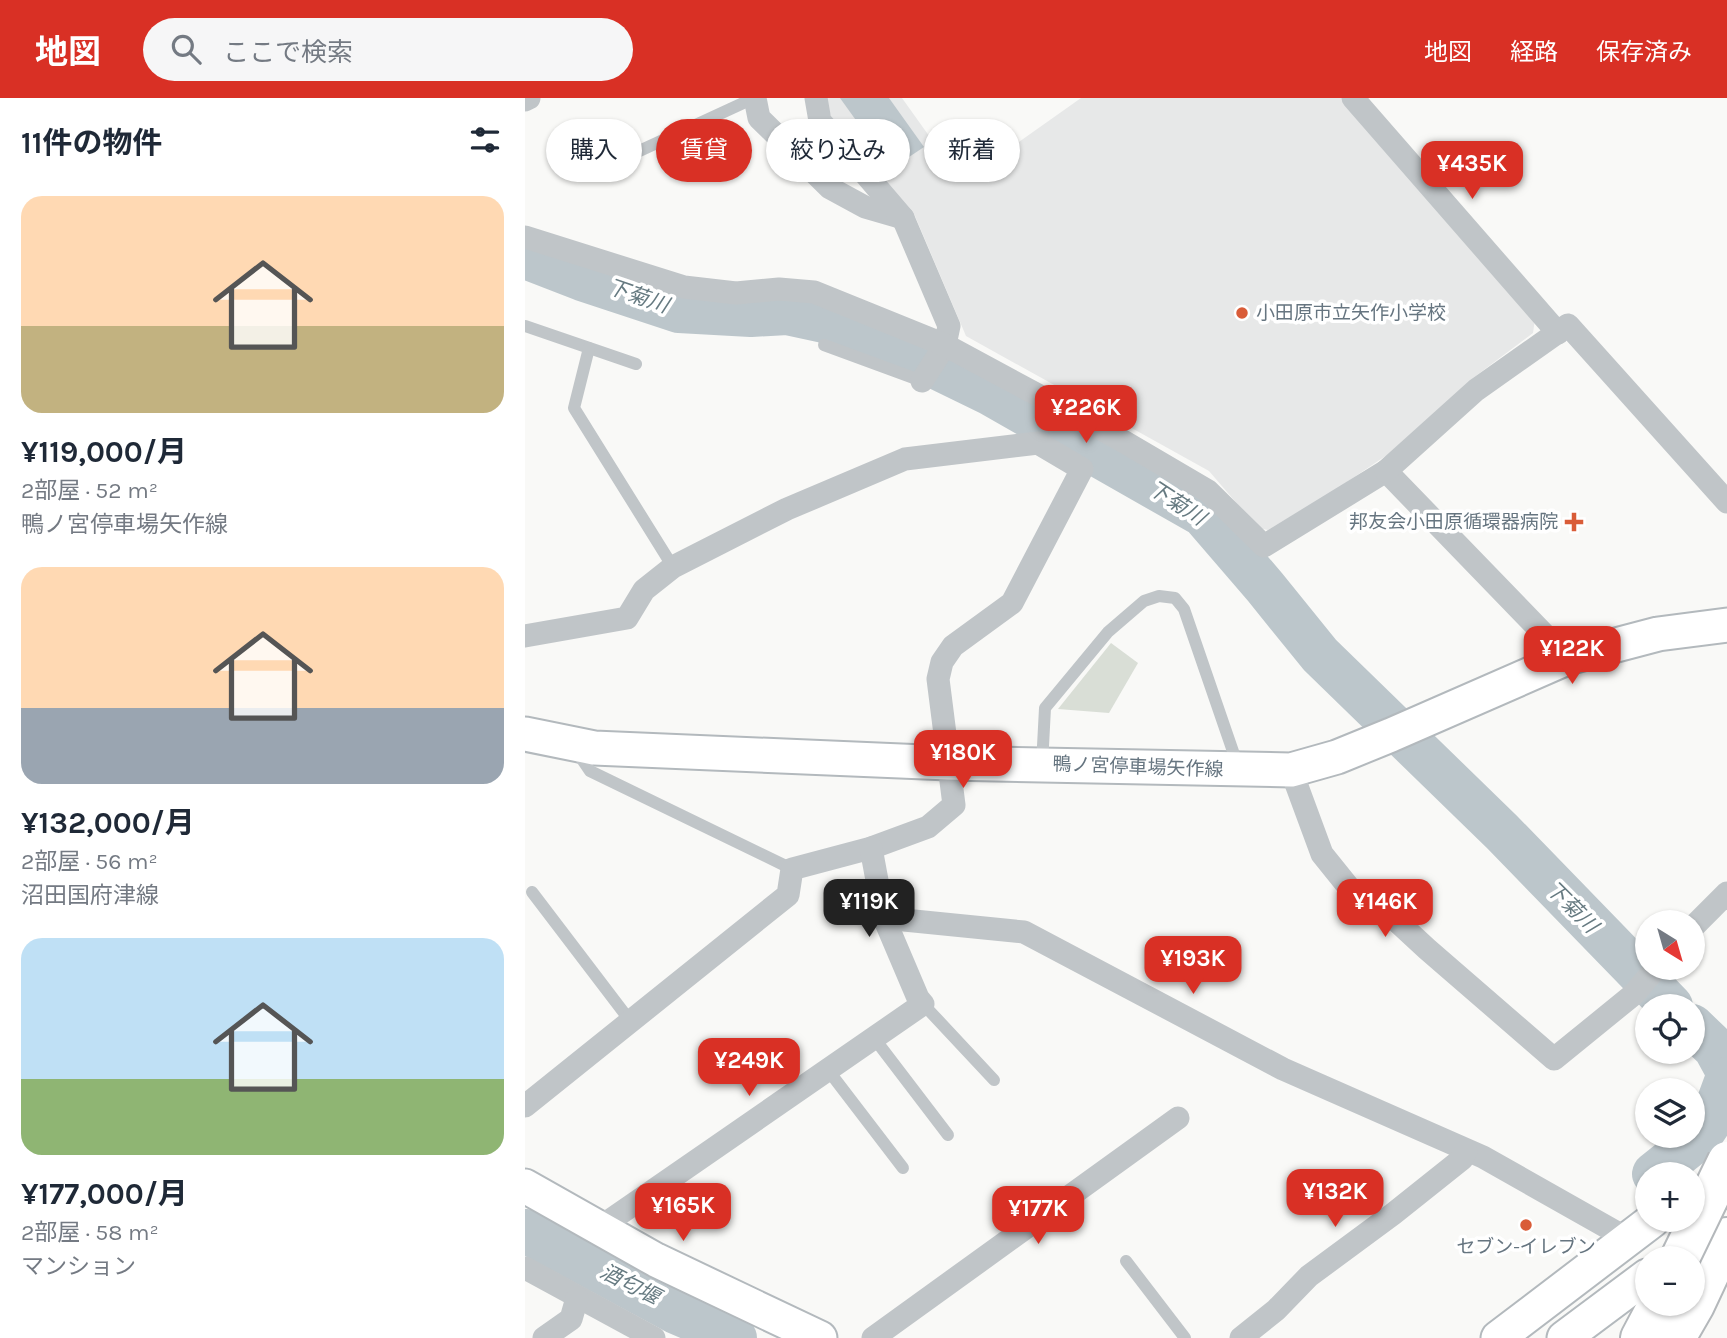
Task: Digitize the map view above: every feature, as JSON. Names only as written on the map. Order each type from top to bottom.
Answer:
[{"type":"highway","points":[[1686,1246],[1727,1163]]},
{"type":"highway","points":[[1676,1338],[1727,1237]]},
{"type":"highway","points":[[1640,1338],[1652,1316]]},
{"type":"main road","name":"鴨ノ宮停車場矢作線","points":[[525,734],[594,748],[948,763],[1291,770],[1337,757],[1567,658],[1658,634],[1727,625]]},
{"type":"main road","points":[[1705,1181],[1727,1163]]},
{"type":"main road","points":[[525,1186],[656,1260],[820,1338]]},
{"type":"main road","points":[[1686,1246],[1727,1215]]},
{"type":"main road","points":[[1498,1338],[1636,1232]]},
{"type":"main road","points":[[1564,1338],[1635,1285]]},
{"type":"street","points":[[755,98],[759,118],[830,188],[865,207],[903,218]]},
{"type":"street","points":[[816,98],[820,121],[903,218],[949,326],[940,351],[922,381]]},
{"type":"street","points":[[1353,98],[1558,332]]},
{"type":"street","points":[[527,243],[684,287],[736,293],[779,289],[814,292],[1115,437],[1208,491],[1264,546],[1386,471],[1476,390],[1569,325],[1727,502]]},
{"type":"street","points":[[525,636],[627,618],[644,590],[673,567],[787,509],[905,459],[1038,443],[1082,469],[1012,603],[953,646],[942,662],[938,678],[954,805],[928,827],[870,848],[792,869],[788,895],[525,1106]]},
{"type":"street","points":[[1386,471],[1567,658]]},
{"type":"street","points":[[1291,770],[1322,854],[1355,895],[1372,909],[1387,912],[1554,1059],[1635,994],[1646,980]]},
{"type":"street","points":[[599,1228],[923,1004],[884,918],[870,848]]},
{"type":"street","points":[[1705,915],[1727,892]]},
{"type":"street","points":[[884,918],[1024,932],[1283,1069],[1635,1227]]},
{"type":"street","points":[[873,1338],[1178,1118]]},
{"type":"street","points":[[1241,1338],[1276,1310],[1309,1276],[1393,1214],[1462,1159],[1466,1152]]},
{"type":"street","points":[[525,1268],[654,1338]]},
{"type":"street","points":[[544,1338],[571,1319],[577,1298]]},
{"type":"lane","points":[[642,150],[755,98]]},
{"type":"lane","points":[[525,326],[636,364]]},
{"type":"lane","points":[[824,345],[922,381]]},
{"type":"lane","points":[[589,348],[574,408],[673,567]]},
{"type":"lane","points":[[1042,765],[1045,708],[1108,632],[1144,601],[1160,596],[1175,598],[1184,609],[1239,770]]},
{"type":"lane","points":[[572,743],[590,771],[792,869]]},
{"type":"lane","points":[[532,892],[631,1022]]},
{"type":"lane","points":[[923,1004],[994,1080]]},
{"type":"lane","points":[[874,1038],[948,1135]]},
{"type":"lane","points":[[828,1070],[903,1168]]},
{"type":"lane","points":[[1126,1261],[1185,1338]]},
{"type":"shaded area","name":"小田原市立矢作小学校","points":[[825,98],[902,98],[924,129],[924,182],[1020,182],[1020,141],[1081,98],[1342,98],[1535,319],[1533,333],[1473,378],[1387,455],[1268,530],[1258,528],[1209,471],[966,336],[915,216],[885,182],[910,182],[910,119],[832,119]]},
{"type":"shaded area","points":[[840,98],[889,98],[904,119],[855,119]]},
{"type":"shaded area","points":[[910,127],[924,147],[910,156]]},
{"type":"shaded area","points":[[1111,643],[1138,663],[1109,713],[1058,709]]},
{"type":"waterway","name":"下菊川","points":[[525,257],[679,311],[751,315],[787,313],[824,321],[911,355],[989,393],[1203,515],[1320,655],[1502,832],[1659,994]]},
{"type":"waterway","name":"下菊川","points":[[1705,1038],[1715,1048],[1727,1070]]},
{"type":"waterway","name":"下菊川","points":[[1669,1162],[1699,1138],[1713,1117],[1727,1079]]},
{"type":"waterway","name":"酒匂堰","points":[[525,1231],[676,1312],[735,1338]]},
{"type":"place","name":"小田原市立矢作小学校","points":[[1242,313]]},
{"type":"place","name":"邦友会小田原循環器病院","points":[[1574,522]]},
{"type":"place","name":"セブン-イレブン","points":[[1526,1225]]}]
